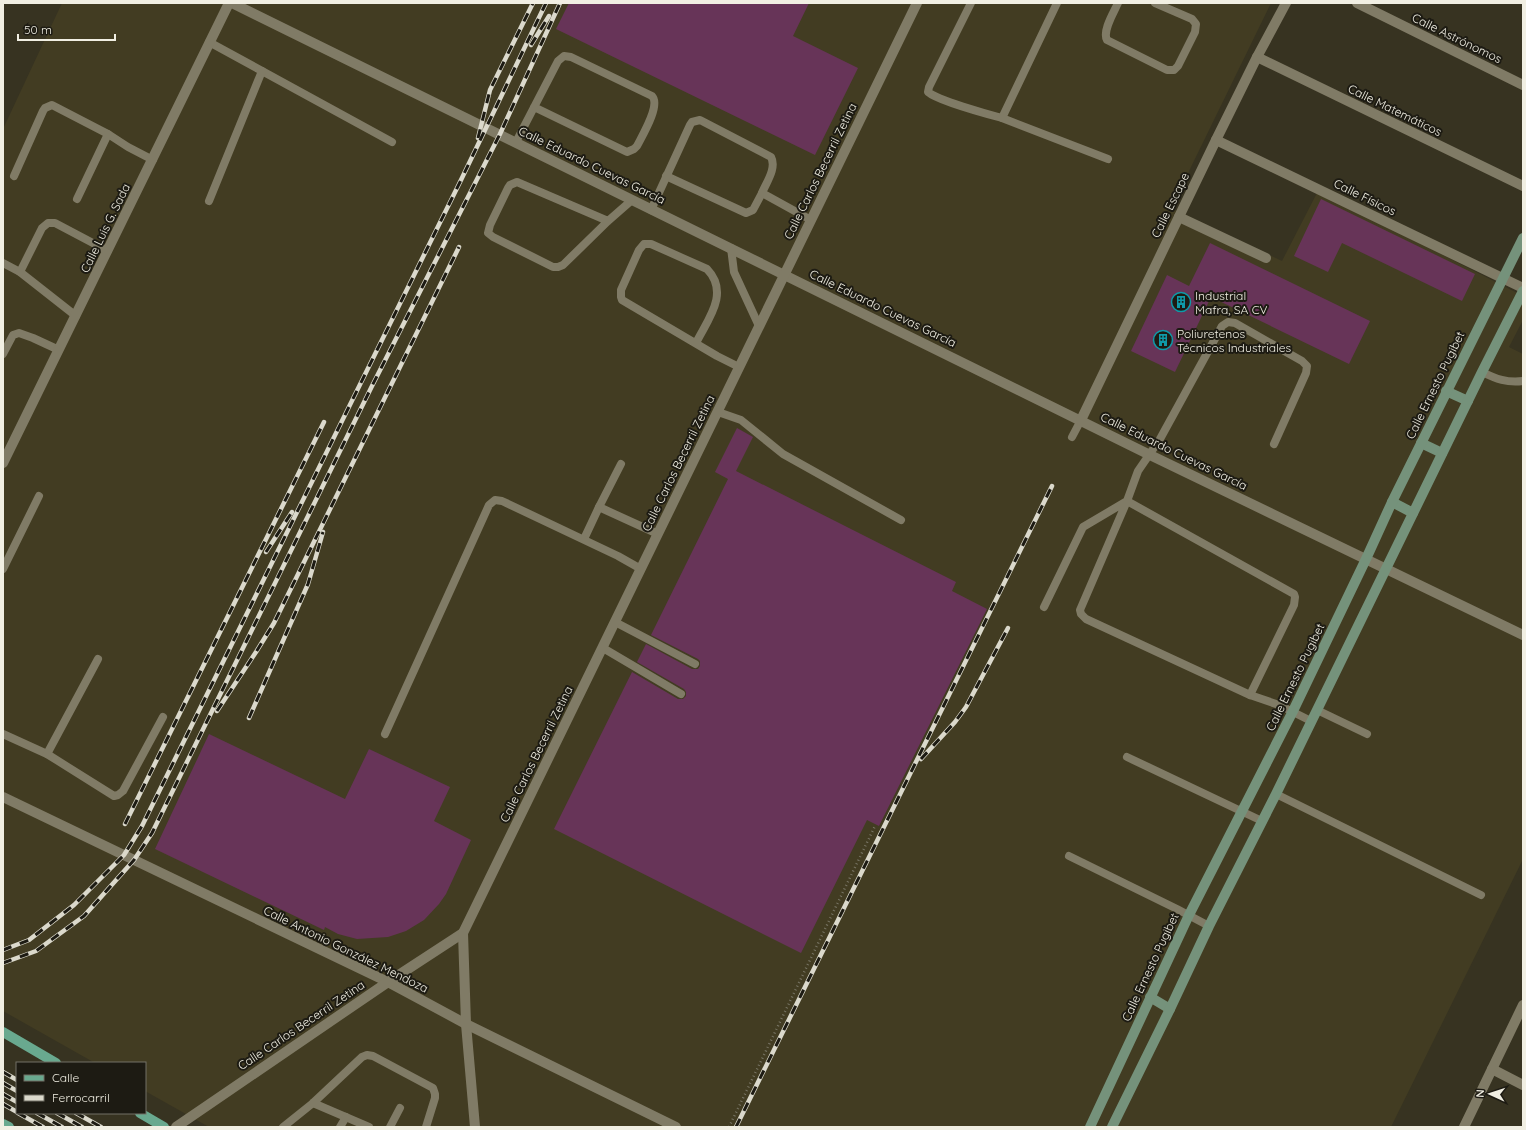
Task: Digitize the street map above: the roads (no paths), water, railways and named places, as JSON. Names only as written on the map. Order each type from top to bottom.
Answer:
[{"type":"main road","points":[[3,1032],[54,1062]]},
{"type":"main road","points":[[142,1114],[164,1127]]},
{"type":"main road","points":[[3,1124],[9,1127]]},
{"type":"street","name":"Calle Luis G. Sada","points":[[3,463],[229,3]]},
{"type":"street","name":"Calle Eduardo Cuevas García","points":[[232,3],[1150,455],[1523,635]]},
{"type":"street","name":"Calle Carlos Becerril Zetina","points":[[475,1127],[466,1024],[463,933],[917,3]]},
{"type":"street","name":"Calle Escape","points":[[1081,420],[1216,140],[1257,57],[1286,3]]},
{"type":"street","name":"Calle Astrónomos","points":[[1357,3],[1523,85]]},
{"type":"street","name":"Calle Matemáticos","points":[[1257,57],[1523,186]]},
{"type":"street","name":"Calle Físicos","points":[[1216,140],[1523,289]]},
{"type":"street","points":[[1179,217],[1266,258]]},
{"type":"street","name":"Calle Ernesto Pugibet","points":[[1090,1127],[1189,915],[1293,712],[1392,502],[1523,238]]},
{"type":"street","points":[[1112,1127],[1208,926],[1276,794],[1523,289]]},
{"type":"street","points":[[1446,391],[1468,401]]},
{"type":"street","points":[[1421,443],[1442,454]]},
{"type":"street","points":[[1392,502],[1413,513]]},
{"type":"street","name":"Calle Antonio González Mendoza","points":[[3,797],[388,982],[466,1024],[676,1127]]},
{"type":"street","name":"Calle Carlos Becerril Zetina","points":[[176,1127],[388,982],[463,933]]},
{"type":"street","points":[[1150,997],[1170,1008]]},
{"type":"street","points":[[1464,1127],[1523,1005]]},
{"type":"street","points":[[1492,1069],[1523,1085]]},
{"type":"lane","points":[[971,3],[929,87],[928,92],[932,95],[954,103],[1002,118],[1108,159]]},
{"type":"lane","points":[[1002,118],[1057,3]]},
{"type":"lane","points":[[1118,3],[1106,30],[1105,37],[1107,40],[1167,70],[1174,70],[1178,66],[1195,32],[1196,24],[1192,19],[1155,3]]},
{"type":"lane","points":[[209,42],[392,142]]},
{"type":"lane","points":[[516,142],[534,107],[558,61],[564,56],[568,56],[652,96],[655,102],[654,109],[637,146],[628,152],[534,107]]},
{"type":"lane","points":[[210,201],[262,71]]},
{"type":"lane","points":[[14,176],[43,111],[48,106],[56,106],[152,160]]},
{"type":"lane","points":[[651,210],[666,176],[692,122],[700,120],[771,157],[773,164],[762,193],[753,210],[746,213],[666,176]]},
{"type":"lane","points":[[77,199],[108,134]]},
{"type":"lane","points":[[608,221],[517,182],[513,183],[508,188],[490,225],[488,233],[526,254],[558,267],[564,265],[608,221],[632,200]]},
{"type":"lane","points":[[762,193],[811,220]]},
{"type":"lane","points":[[20,272],[42,228],[48,223],[55,223],[108,251]]},
{"type":"lane","points":[[696,343],[716,303],[718,293],[712,274],[707,269],[651,244],[644,244],[639,250],[621,290],[620,297],[625,302],[696,343],[739,367]]},
{"type":"lane","points":[[732,248],[734,272],[759,326]]},
{"type":"lane","points":[[3,263],[20,272],[76,316]]},
{"type":"lane","points":[[1274,444],[1306,373],[1306,366],[1302,361],[1235,322],[1228,322],[1222,326],[1150,455],[1138,471],[1127,501],[1081,606],[1081,614],[1083,617],[1250,695],[1293,712],[1311,721]]},
{"type":"lane","points":[[3,354],[12,335],[19,333],[59,350]]},
{"type":"lane","points":[[1482,372],[1496,379],[1512,382],[1523,381]]},
{"type":"lane","points":[[718,412],[741,420],[784,454],[901,520]]},
{"type":"lane","points":[[1072,437],[1081,420]]},
{"type":"lane","points":[[584,539],[621,464]]},
{"type":"lane","points":[[3,569],[39,496]]},
{"type":"lane","points":[[385,734],[492,502],[495,500],[502,501],[584,539],[641,569]]},
{"type":"lane","points":[[1044,607],[1083,527],[1127,501]]},
{"type":"lane","points":[[1127,501],[1294,594],[1294,605],[1250,695]]},
{"type":"lane","points":[[599,507],[658,534]]},
{"type":"lane","points":[[615,622],[695,664]]},
{"type":"lane","points":[[602,648],[681,694]]},
{"type":"lane","points":[[47,754],[98,659]]},
{"type":"lane","points":[[1317,710],[1368,734]]},
{"type":"lane","points":[[3,734],[47,754],[111,795],[118,796],[123,791],[163,717]]},
{"type":"lane","points":[[1127,757],[1262,821]]},
{"type":"lane","points":[[1276,794],[1481,895]]},
{"type":"lane","points":[[1069,856],[1189,915],[1208,926]]},
{"type":"lane","points":[[282,1127],[313,1103],[362,1057],[370,1055],[432,1088],[435,1098],[426,1127]]},
{"type":"lane","points":[[313,1103],[369,1127]]},
{"type":"lane","points":[[390,1127],[400,1108]]},
{"type":"lane","points":[[340,1127],[346,1117]]},
{"type":"railway","points":[[478,138],[490,90],[533,3]]},
{"type":"railway","points":[[3,950],[29,940],[74,905],[124,855],[142,826],[461,180],[546,3]]},
{"type":"railway","points":[[3,963],[36,951],[84,916],[134,860],[152,833],[372,386],[500,134],[560,3]]},
{"type":"railway","points":[[531,45],[549,16]]},
{"type":"railway","points":[[217,711],[274,623],[459,247]]},
{"type":"railway","points":[[125,824],[324,422]]},
{"type":"railway","points":[[736,1127],[1052,486]]},
{"type":"railway","points":[[266,552],[292,512]]},
{"type":"railway","points":[[249,718],[308,584],[323,532]]},
{"type":"railway","points":[[921,759],[955,722],[966,707],[1008,628]]},
{"type":"railway","points":[[3,1072],[16,1079]]},
{"type":"railway","points":[[3,1083],[16,1090]]},
{"type":"railway","points":[[3,1094],[16,1101]]},
{"type":"railway","points":[[3,1104],[16,1111]]},
{"type":"railway","points":[[20,1114],[43,1127]]},
{"type":"railway","points":[[39,1114],[62,1127]]},
{"type":"railway","points":[[59,1114],[82,1127]]},
{"type":"railway","points":[[78,1114],[101,1127]]},
{"type":"place","name":"Industrial Mafra, SA CV","points":[[1181,302]]},
{"type":"place","name":"Poliuretenos Técnicos Industriales","points":[[1163,340]]}]
